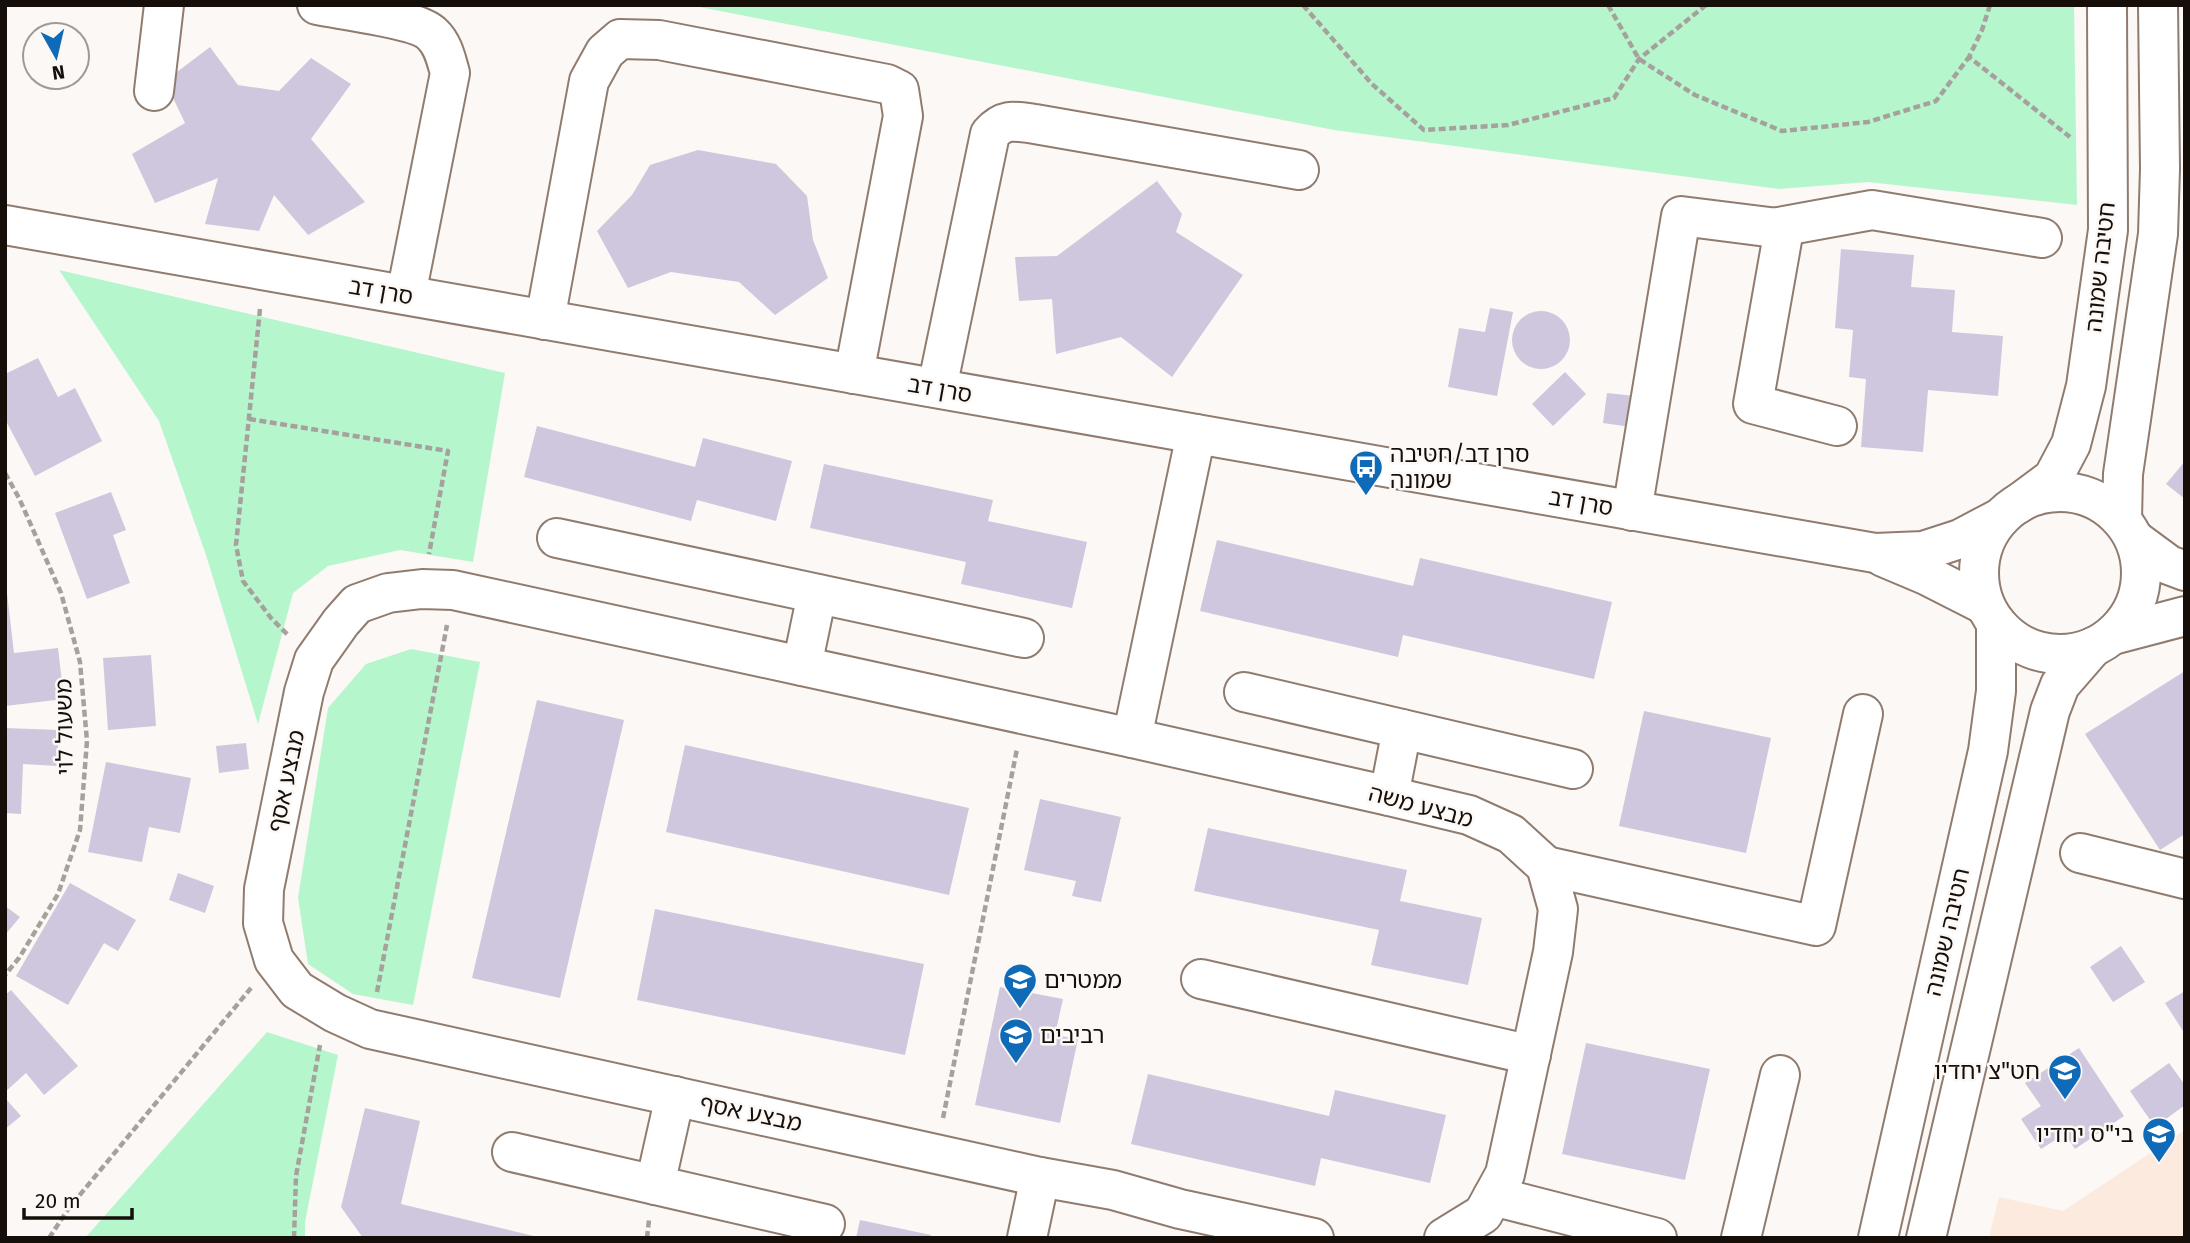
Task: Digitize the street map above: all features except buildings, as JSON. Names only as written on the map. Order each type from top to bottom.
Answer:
[{"type":"street","points":[[154,91],[164,5]]},
{"type":"street","points":[[317,5],[413,23],[431,32],[444,50],[450,73],[406,295]]},
{"type":"street","name":"חטיבה שמונה","points":[[2009,511],[2053,478],[2071,444],[2085,387],[2108,230],[2107,5]]},
{"type":"street","points":[[1926,1238],[2050,711],[2060,685],[2127,620],[2137,601],[2141,581],[2141,560],[2129,530],[2123,474],[2158,234],[2158,5]]},
{"type":"street","points":[[545,320],[589,81],[605,52],[620,39],[659,40],[887,84],[899,90],[903,116],[854,374]]},
{"type":"street","points":[[937,388],[990,134],[999,123],[1015,121],[1035,124],[1299,170]]},
{"type":"street","points":[[1773,228],[1872,211],[2042,238]]},
{"type":"street","points":[[1632,511],[1681,216],[1784,229],[1753,404],[1837,426]]},
{"type":"street","name":"סרן דב","points":[[5,225],[1875,553],[1923,551],[1960,539],[2009,511]]},
{"type":"street","points":[[1132,737],[1196,434]]},
{"type":"street","points":[[2185,571],[2169,565],[2108,508],[2092,498],[2074,493],[2054,492],[2036,496],[2009,511],[1987,538],[1980,560],[1979,582],[1991,614],[2011,638],[2030,648],[2051,654],[2073,653],[2185,616]]},
{"type":"street","points":[[557,538],[1024,638]]},
{"type":"street","name":"סרן דב","points":[[1875,553],[1928,576],[1991,614]]},
{"type":"street","name":"מבצע אסף","points":[[1040,1177],[370,1029],[297,990],[274,960],[263,923],[264,889],[304,692],[314,660],[356,604],[387,593],[438,590],[1132,737]]},
{"type":"street","points":[[802,666],[817,594]]},
{"type":"street","name":"חטיבה שמונה","points":[[1878,1238],[1987,751],[1996,691],[1991,614]]},
{"type":"street","points":[[1244,692],[1573,769]]},
{"type":"street","points":[[1444,1238],[1483,1214],[1505,1174],[1553,952],[1558,909],[1546,866],[1816,926],[1863,714]]},
{"type":"street","points":[[1389,796],[1402,729]]},
{"type":"street","name":"מבצע משה","points":[[1132,737],[1469,815],[1511,834],[1546,866]]},
{"type":"street","points":[[2080,853],[2185,879]]},
{"type":"street","points":[[1202,979],[1531,1055]]},
{"type":"street","points":[[1741,1238],[1780,1074]]},
{"type":"street","points":[[655,1185],[675,1097]]},
{"type":"street","points":[[512,1152],[825,1224]]},
{"type":"street","points":[[1027,1238],[1040,1177],[1112,1190],[1180,1209],[1314,1238]]},
{"type":"street","points":[[1493,1196],[1657,1238]]},
{"type":"path","points":[[1303,5],[1372,84],[1424,130],[1508,125],[1614,98],[1639,58],[1706,5]]},
{"type":"path","points":[[1608,5],[1639,58],[1695,95],[1782,131],[1868,122],[1936,101],[1969,57],[1990,5]]},
{"type":"path","points":[[1969,57],[2109,169]]},
{"type":"path","points":[[264,271],[236,545],[243,581],[271,618],[314,660]]},
{"type":"path","points":[[248,419],[448,451],[438,590],[370,1029]]},
{"type":"path","name":"משעול לוי","points":[[5,473],[19,498],[61,593],[80,662],[87,741],[80,830],[58,894],[19,958],[5,975]]},
{"type":"path","points":[[936,1154],[1025,714]]},
{"type":"path","points":[[49,1238],[69,1208],[274,960]]},
{"type":"path","points":[[294,1238],[296,1176],[327,1008]]},
{"type":"shaded area","name":"בי\"ס יחדיו","points":[[2185,1130],[2185,1238],[1989,1238],[1999,1197],[2063,1211]]},
{"type":"green space","points":[[689,5],[2074,5],[2077,205],[1868,182],[1779,189],[1334,130]]},
{"type":"green space","points":[[59,270],[505,373],[473,562],[400,550],[328,566],[293,593],[258,724],[206,555],[159,421]]},
{"type":"green space","points":[[411,649],[480,662],[413,1005],[353,994],[308,964],[298,898],[328,708],[366,664]]},
{"type":"green space","points":[[267,1032],[338,1055],[305,1222],[305,1238],[85,1238]]},
{"type":"place","name":"סרן דב/חטיבה שמונה","points":[[1366,497]]},
{"type":"place","name":"ממטרים","points":[[1020,1010]]},
{"type":"place","name":"רביבים","points":[[1016,1065]]},
{"type":"place","name":"חט\"צ יחדיו","points":[[2065,1101]]},
{"type":"place","name":"בי\"ס יחדיו","points":[[2159,1164]]}]
